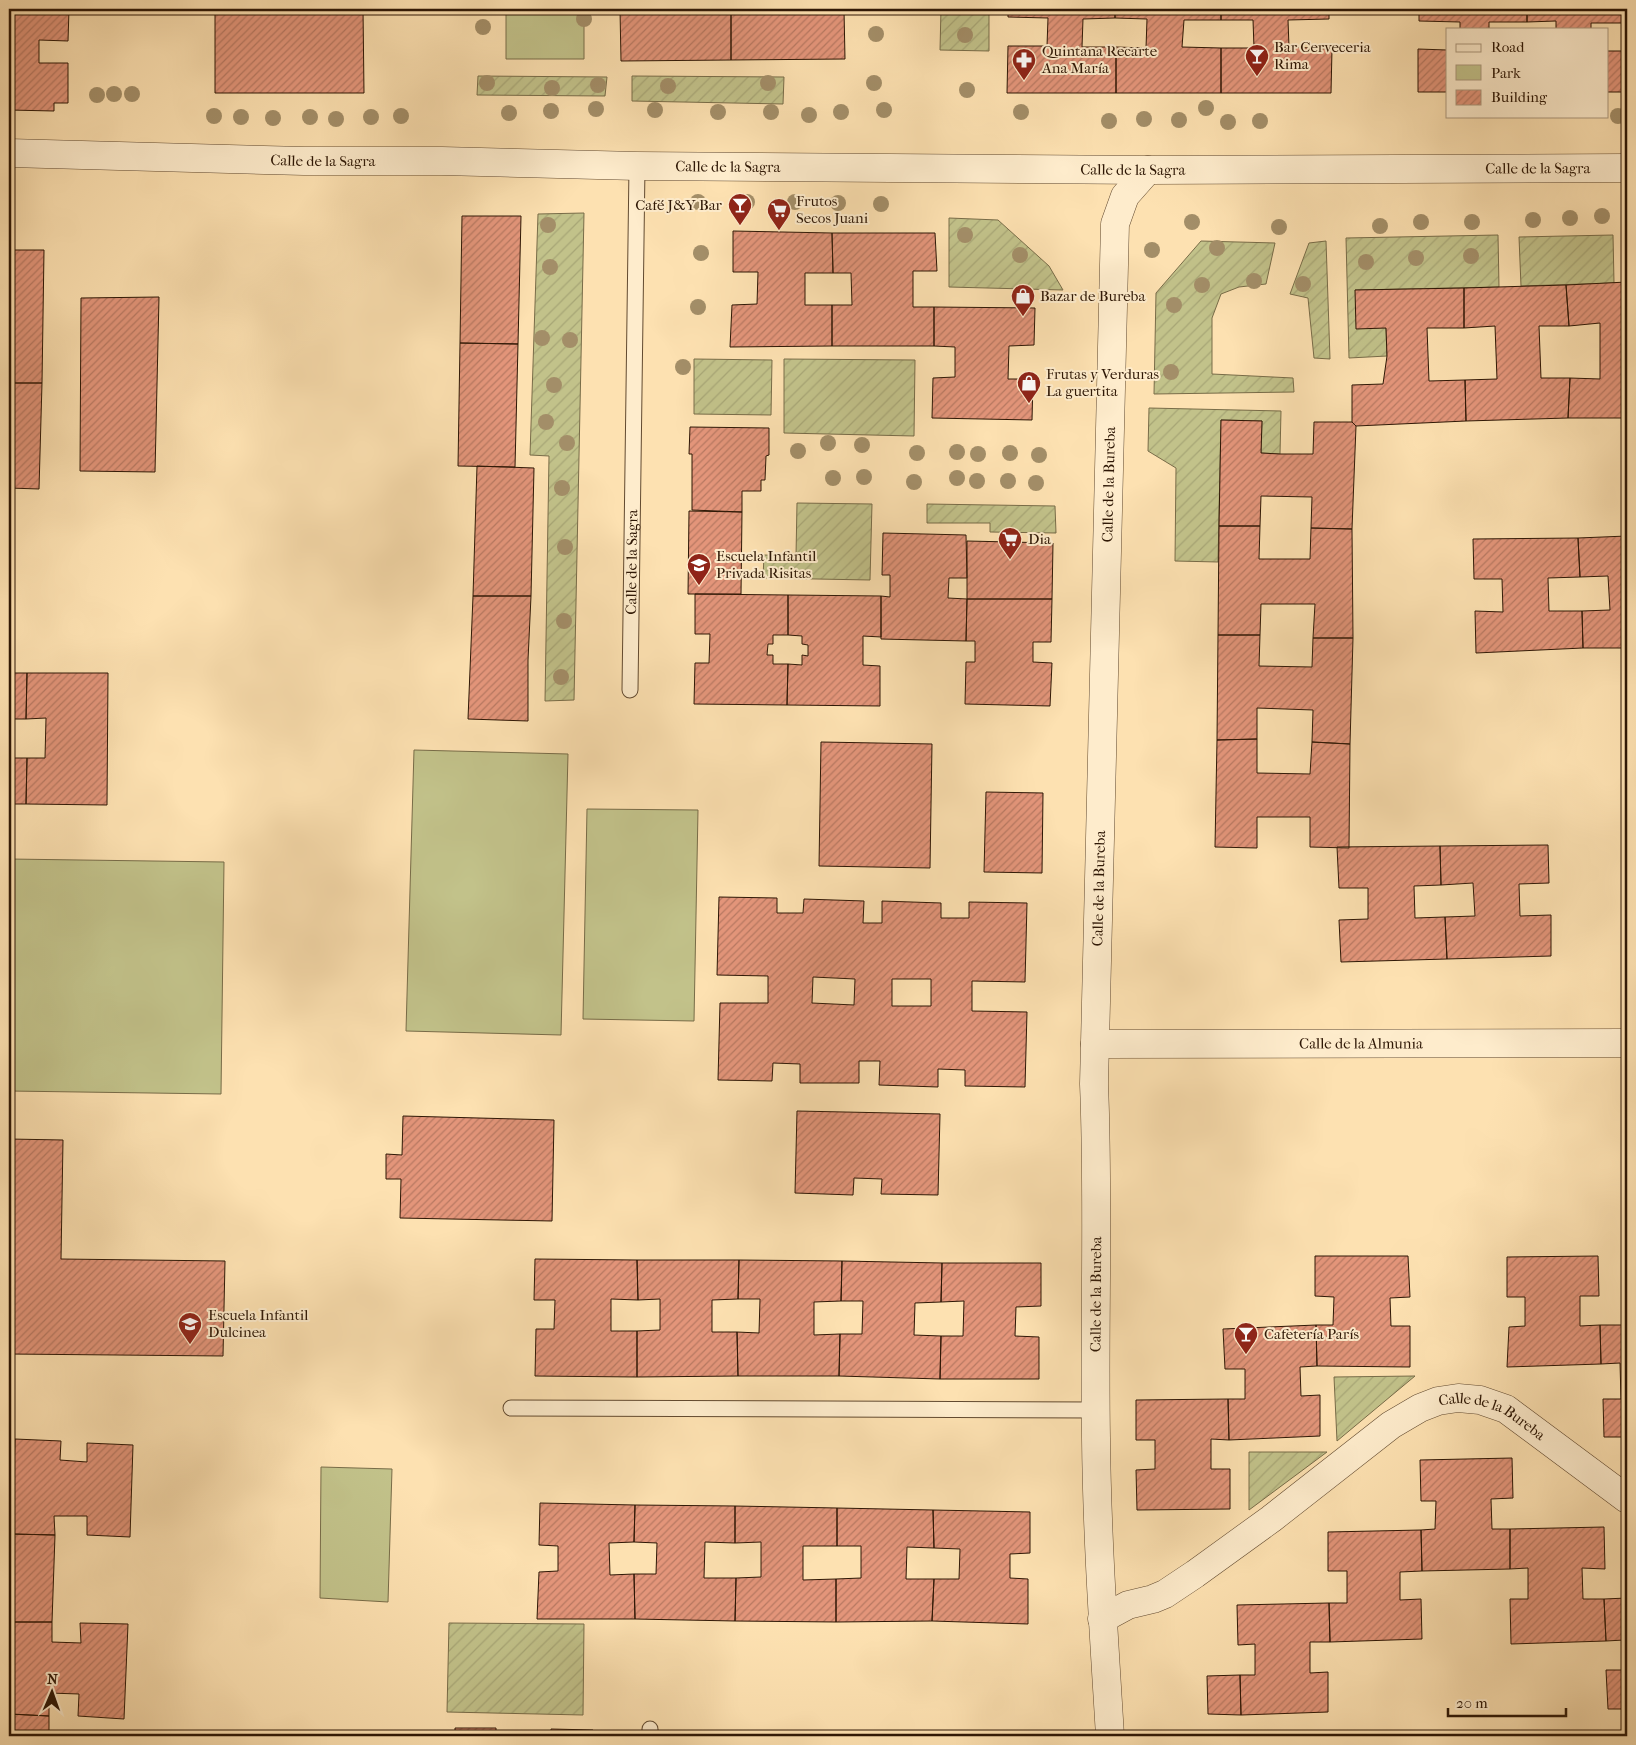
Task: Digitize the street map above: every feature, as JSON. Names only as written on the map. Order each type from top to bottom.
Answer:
[{"type":"street","name":"Calle de la Sagra","points":[[9,153],[638,166],[1148,170],[1627,168]]},
{"type":"street","name":"Calle de la Bureba","points":[[1110,1736],[1102,1619],[1096,1410],[1096,1141],[1094,1084],[1115,224],[1125,196],[1148,170]]},
{"type":"street","name":"Calle de la Almunia","points":[[1095,1044],[1627,1043]]},
{"type":"street","name":"Calle de la Bureba","points":[[1102,1619],[1128,1606],[1165,1594],[1271,1519],[1391,1424],[1420,1408],[1438,1401],[1458,1398],[1480,1400],[1506,1409],[1627,1499]]},
{"type":"lane","name":"Calle de la Sagra","points":[[630,690],[638,166]]},
{"type":"lane","points":[[511,1408],[1096,1410]]},
{"type":"green space","points":[[506,9],[584,9],[584,59],[506,59]]},
{"type":"green space","points":[[941,9],[989,9],[989,51],[940,50]]},
{"type":"green space","points":[[478,76],[607,77],[605,96],[477,95]]},
{"type":"green space","points":[[632,76],[784,77],[783,104],[632,101]]},
{"type":"green space","points":[[584,213],[574,700],[545,701],[549,456],[530,455],[538,214]]},
{"type":"green space","points":[[949,218],[998,220],[1049,266],[1063,290],[949,287]]},
{"type":"green space","points":[[1498,235],[1499,287],[1355,290],[1386,328],[1387,356],[1349,358],[1346,238]]},
{"type":"green space","points":[[1613,235],[1614,283],[1521,286],[1519,237]]},
{"type":"green space","points":[[1201,241],[1275,243],[1266,284],[1239,287],[1221,294],[1212,318],[1212,374],[1293,378],[1294,392],[1154,394],[1156,293]]},
{"type":"green space","points":[[1326,241],[1330,359],[1314,358],[1308,298],[1290,294],[1309,243]]},
{"type":"green space","points":[[694,359],[772,360],[771,415],[694,414]]},
{"type":"green space","points":[[784,359],[915,360],[914,436],[784,433]]},
{"type":"green space","points":[[1149,408],[1281,411],[1280,454],[1261,453],[1262,421],[1221,420],[1218,562],[1175,561],[1176,468],[1148,451]]},
{"type":"green space","points":[[797,503],[872,504],[870,580],[763,578],[764,555],[796,556]]},
{"type":"green space","points":[[927,504],[1055,506],[1056,533],[990,532],[990,523],[927,523]]},
{"type":"green space","points":[[414,750],[568,754],[561,1035],[406,1031]]},
{"type":"green space","points":[[587,809],[698,810],[694,1021],[583,1019]]},
{"type":"green space","points":[[9,859],[224,862],[221,1094],[9,1091]]},
{"type":"green space","points":[[1415,1376],[1337,1441],[1334,1377]]},
{"type":"green space","points":[[1249,1452],[1327,1452],[1249,1510]]},
{"type":"green space","points":[[321,1467],[392,1469],[388,1602],[320,1598]]},
{"type":"green space","points":[[449,1623],[584,1624],[583,1715],[447,1712]]},
{"type":"building","points":[[9,9],[69,9],[68,41],[39,40],[39,63],[68,63],[68,103],[54,103],[54,111],[9,110]]},
{"type":"building","points":[[215,9],[363,9],[364,93],[215,93]]},
{"type":"building","points":[[1008,9],[1115,9],[1115,18],[1083,19],[1082,47],[1116,47],[1116,93],[1007,93],[1008,46],[1047,46],[1048,18],[1008,17]]},
{"type":"building","points":[[1115,9],[1221,9],[1221,20],[1184,20],[1182,47],[1221,48],[1221,93],[1116,93],[1116,47],[1146,48],[1147,19],[1115,18]]},
{"type":"building","points":[[1221,9],[1329,9],[1329,19],[1288,20],[1289,47],[1332,49],[1331,93],[1221,93],[1221,48],[1254,48],[1253,20],[1221,20]]},
{"type":"building","points":[[1419,9],[1527,9],[1527,22],[1489,22],[1489,28],[1460,28],[1460,22],[1419,21]]},
{"type":"building","points":[[1527,9],[1627,9],[1627,23],[1591,23],[1591,28],[1556,28],[1556,21],[1527,22]]},
{"type":"building","points":[[620,10],[731,10],[731,60],[621,61]]},
{"type":"building","points":[[731,10],[844,10],[845,59],[731,60]]},
{"type":"building","points":[[1418,49],[1446,50],[1446,92],[1418,92]]},
{"type":"building","points":[[1608,51],[1627,51],[1626,92],[1608,92]]},
{"type":"building","points":[[462,216],[521,216],[518,344],[460,343]]},
{"type":"building","points":[[733,231],[832,233],[833,273],[805,273],[805,305],[832,305],[832,346],[730,347],[732,305],[757,304],[758,272],[733,272]]},
{"type":"building","points":[[832,233],[935,233],[937,271],[913,271],[913,307],[934,307],[934,346],[832,346],[832,305],[852,305],[851,273],[833,273]]},
{"type":"building","points":[[9,250],[44,250],[42,383],[9,383]]},
{"type":"building","points":[[1627,282],[1627,418],[1568,418],[1570,378],[1600,379],[1600,323],[1569,326],[1566,285]]},
{"type":"building","points":[[1566,285],[1569,326],[1539,326],[1541,378],[1570,378],[1568,418],[1466,421],[1465,380],[1497,379],[1495,326],[1464,328],[1464,288]]},
{"type":"building","points":[[1464,288],[1464,328],[1427,328],[1429,381],[1465,380],[1466,421],[1356,426],[1352,422],[1352,385],[1383,384],[1387,356],[1386,328],[1356,329],[1355,290]]},
{"type":"building","points":[[159,297],[155,472],[80,471],[81,298]]},
{"type":"building","points":[[934,307],[1035,308],[1034,345],[1009,346],[1008,379],[1033,379],[1032,420],[932,418],[933,378],[955,377],[955,347],[934,346]]},
{"type":"building","points":[[460,343],[518,344],[515,467],[458,466]]},
{"type":"building","points":[[9,383],[42,383],[39,489],[9,488]]},
{"type":"building","points":[[1221,420],[1262,421],[1261,453],[1280,454],[1313,454],[1314,422],[1352,422],[1356,426],[1352,529],[1311,528],[1312,497],[1261,496],[1260,526],[1219,526]]},
{"type":"building","points":[[690,427],[769,428],[769,455],[766,456],[765,480],[761,480],[761,491],[742,491],[742,512],[692,510],[692,454],[689,454]]},
{"type":"building","points":[[477,466],[534,468],[531,596],[473,596]]},
{"type":"building","points":[[689,511],[742,512],[741,594],[688,594]]},
{"type":"building","points":[[1219,526],[1260,526],[1259,559],[1310,559],[1311,528],[1352,529],[1353,638],[1313,638],[1315,604],[1261,604],[1260,635],[1218,635]]},
{"type":"building","points":[[883,533],[966,535],[967,578],[949,578],[948,598],[967,599],[966,641],[881,639],[881,596],[890,597],[890,575],[882,575]]},
{"type":"building","points":[[1627,536],[1627,648],[1583,648],[1582,611],[1610,610],[1608,576],[1580,577],[1578,538]]},
{"type":"building","points":[[1578,538],[1580,577],[1548,578],[1549,611],[1582,611],[1583,648],[1476,653],[1475,611],[1503,612],[1502,579],[1474,579],[1473,539]]},
{"type":"building","name":"Dia","points":[[967,541],[1053,543],[1052,599],[967,599]]},
{"type":"building","points":[[695,594],[788,595],[788,635],[773,635],[773,644],[768,644],[767,655],[773,655],[773,664],[788,664],[787,705],[694,704],[695,663],[709,663],[710,634],[695,634]]},
{"type":"building","points":[[788,595],[881,596],[881,637],[863,636],[863,665],[880,666],[880,706],[787,705],[788,664],[802,665],[802,655],[808,656],[808,645],[802,644],[802,636],[788,635]]},
{"type":"building","points":[[473,596],[531,596],[528,721],[468,719]]},
{"type":"building","points":[[967,599],[1052,599],[1051,642],[1033,642],[1033,662],[1052,663],[1050,706],[965,704],[966,662],[975,662],[975,641],[966,641]]},
{"type":"building","points":[[1218,635],[1260,635],[1259,666],[1312,667],[1313,638],[1353,638],[1350,744],[1312,742],[1313,710],[1257,708],[1257,739],[1217,740]]},
{"type":"building","points":[[9,673],[27,673],[26,719],[9,719]]},
{"type":"building","points":[[27,673],[108,673],[107,805],[26,804],[27,758],[45,758],[46,718],[26,719]]},
{"type":"building","points":[[1257,739],[1257,773],[1310,774],[1312,742],[1350,744],[1349,848],[1310,847],[1310,817],[1257,817],[1257,848],[1215,847],[1217,740]]},
{"type":"building","points":[[821,742],[932,744],[930,868],[819,866]]},
{"type":"building","points":[[9,758],[27,758],[26,804],[9,804]]},
{"type":"building","points":[[986,792],[1043,793],[1042,873],[984,872]]},
{"type":"building","points":[[1548,845],[1549,883],[1519,884],[1520,916],[1551,915],[1551,956],[1447,959],[1445,917],[1475,916],[1473,883],[1441,885],[1440,846]]},
{"type":"building","points":[[1440,846],[1441,885],[1414,886],[1415,918],[1445,917],[1447,959],[1341,962],[1339,920],[1368,919],[1368,888],[1339,888],[1337,847]]},
{"type":"building","points":[[719,897],[777,898],[777,913],[803,913],[804,899],[864,901],[863,923],[882,923],[882,901],[941,903],[941,918],[969,918],[969,902],[1027,903],[1025,982],[972,981],[972,1011],[1027,1012],[1025,1087],[965,1086],[965,1070],[938,1069],[938,1087],[879,1085],[880,1061],[859,1061],[859,1083],[800,1083],[800,1064],[773,1063],[772,1081],[718,1080],[720,1003],[768,1003],[768,976],[717,975]],"holes":[[[813,977],[855,979],[854,1005],[812,1003]],[[892,979],[931,979],[931,1006],[892,1006]]]},
{"type":"building","points":[[797,1111],[940,1114],[938,1195],[881,1194],[882,1179],[854,1178],[853,1195],[795,1193]]},
{"type":"building","points":[[403,1116],[554,1120],[552,1221],[400,1218],[401,1179],[386,1179],[386,1154],[402,1155]]},
{"type":"building","points":[[9,1139],[63,1140],[61,1259],[225,1261],[223,1356],[9,1354]]},
{"type":"building","points":[[1315,1256],[1408,1256],[1410,1297],[1390,1298],[1391,1326],[1410,1326],[1410,1367],[1317,1366],[1316,1325],[1333,1325],[1334,1297],[1315,1296]]},
{"type":"building","points":[[1598,1256],[1599,1296],[1580,1296],[1580,1326],[1600,1325],[1601,1364],[1507,1367],[1509,1327],[1525,1326],[1525,1297],[1507,1297],[1507,1257]]},
{"type":"building","points":[[535,1259],[637,1260],[638,1300],[611,1299],[611,1331],[637,1331],[637,1377],[535,1376],[536,1329],[554,1329],[555,1300],[534,1300]]},
{"type":"building","points":[[637,1260],[739,1260],[738,1299],[712,1300],[712,1332],[737,1332],[738,1376],[637,1377],[637,1331],[660,1330],[660,1299],[638,1300]]},
{"type":"building","points":[[739,1260],[842,1261],[841,1301],[814,1302],[814,1335],[840,1334],[839,1376],[738,1376],[737,1332],[759,1333],[760,1299],[738,1299]]},
{"type":"building","points":[[842,1261],[942,1263],[941,1302],[915,1303],[914,1335],[941,1336],[940,1379],[839,1376],[840,1334],[862,1334],[863,1301],[841,1301]]},
{"type":"building","points":[[942,1263],[1041,1263],[1041,1306],[1016,1307],[1015,1336],[1039,1337],[1039,1379],[940,1379],[941,1336],[963,1336],[964,1301],[941,1302]]},
{"type":"building","points":[[1316,1325],[1317,1366],[1300,1367],[1301,1396],[1320,1395],[1320,1436],[1229,1440],[1228,1399],[1245,1399],[1245,1369],[1225,1369],[1223,1329]]},
{"type":"building","points":[[1600,1325],[1627,1325],[1627,1437],[1604,1437],[1603,1399],[1621,1399],[1620,1363],[1601,1364]]},
{"type":"building","points":[[1228,1399],[1229,1440],[1211,1439],[1211,1469],[1230,1469],[1230,1509],[1137,1510],[1136,1470],[1155,1469],[1155,1440],[1136,1440],[1136,1400]]},
{"type":"building","points":[[15,1439],[61,1441],[60,1460],[87,1462],[87,1443],[133,1445],[130,1537],[87,1535],[87,1516],[54,1516],[55,1535],[12,1534]]},
{"type":"building","points":[[1512,1458],[1513,1498],[1491,1499],[1492,1529],[1510,1529],[1510,1569],[1422,1571],[1421,1530],[1435,1529],[1436,1501],[1421,1501],[1420,1460]]},
{"type":"building","points":[[540,1503],[635,1505],[634,1542],[609,1543],[610,1575],[634,1574],[635,1619],[537,1619],[539,1572],[558,1571],[558,1546],[539,1545]]},
{"type":"building","points":[[635,1505],[735,1506],[735,1543],[705,1542],[704,1578],[736,1578],[735,1621],[635,1619],[634,1574],[656,1574],[657,1543],[634,1542]]},
{"type":"building","points":[[735,1506],[837,1508],[837,1546],[803,1546],[803,1580],[836,1579],[836,1622],[735,1621],[736,1578],[761,1577],[761,1542],[735,1543]]},
{"type":"building","points":[[837,1508],[933,1510],[934,1548],[907,1547],[906,1579],[934,1579],[932,1621],[836,1622],[836,1579],[861,1578],[861,1546],[837,1546]]},
{"type":"building","points":[[933,1510],[1030,1512],[1030,1553],[1010,1554],[1010,1578],[1028,1579],[1028,1624],[932,1621],[934,1579],[959,1579],[960,1549],[934,1548]]},
{"type":"building","points":[[1604,1527],[1605,1569],[1582,1568],[1583,1599],[1604,1599],[1606,1641],[1511,1644],[1510,1599],[1528,1599],[1528,1568],[1510,1569],[1510,1529]]},
{"type":"building","points":[[1421,1530],[1422,1571],[1400,1572],[1400,1600],[1421,1599],[1422,1639],[1330,1642],[1329,1603],[1347,1603],[1347,1571],[1328,1571],[1328,1532]]},
{"type":"building","points":[[12,1534],[55,1535],[52,1622],[9,1622],[9,1551],[11,1551]]},
{"type":"building","points":[[1627,1598],[1627,1709],[1608,1709],[1606,1670],[1625,1670],[1624,1640],[1606,1641],[1604,1599]]},
{"type":"building","points":[[1329,1603],[1330,1642],[1310,1642],[1310,1673],[1328,1672],[1328,1712],[1241,1715],[1240,1675],[1255,1675],[1255,1644],[1238,1645],[1237,1605]]},
{"type":"building","points":[[9,1622],[52,1622],[52,1642],[81,1643],[80,1623],[128,1624],[124,1719],[78,1716],[79,1694],[49,1693],[49,1716],[9,1714]]},
{"type":"building","points":[[1240,1675],[1241,1715],[1208,1714],[1207,1676]]},
{"type":"building","points":[[9,1714],[49,1716],[49,1736],[9,1736]]},
{"type":"building","points":[[455,1728],[496,1728],[496,1733],[551,1733],[551,1729],[593,1730],[593,1736],[455,1736]]},
{"type":"building","points":[[702,1732],[818,1734],[818,1736],[702,1736]]},
{"type":"place","name":"Bar Cerveceria Rima","points":[[1257,77]]},
{"type":"place","name":"Quintana Recarte Ana María","points":[[1024,81]]},
{"type":"place","name":"Café J&Y Bar","points":[[740,226]]},
{"type":"place","name":"Frutos Secos Juani","points":[[779,231]]},
{"type":"place","name":"Bazar de Bureba","points":[[1023,317]]},
{"type":"place","name":"Frutas y Verduras La guertita","points":[[1029,404]]},
{"type":"place","name":"Dia","points":[[1010,560]]},
{"type":"place","name":"Escuela Infantil Privada Risitas","points":[[699,586]]},
{"type":"place","name":"Escuela Infantil Dulcinea","points":[[190,1345]]},
{"type":"place","name":"Cafetería París","points":[[1246,1355]]}]
